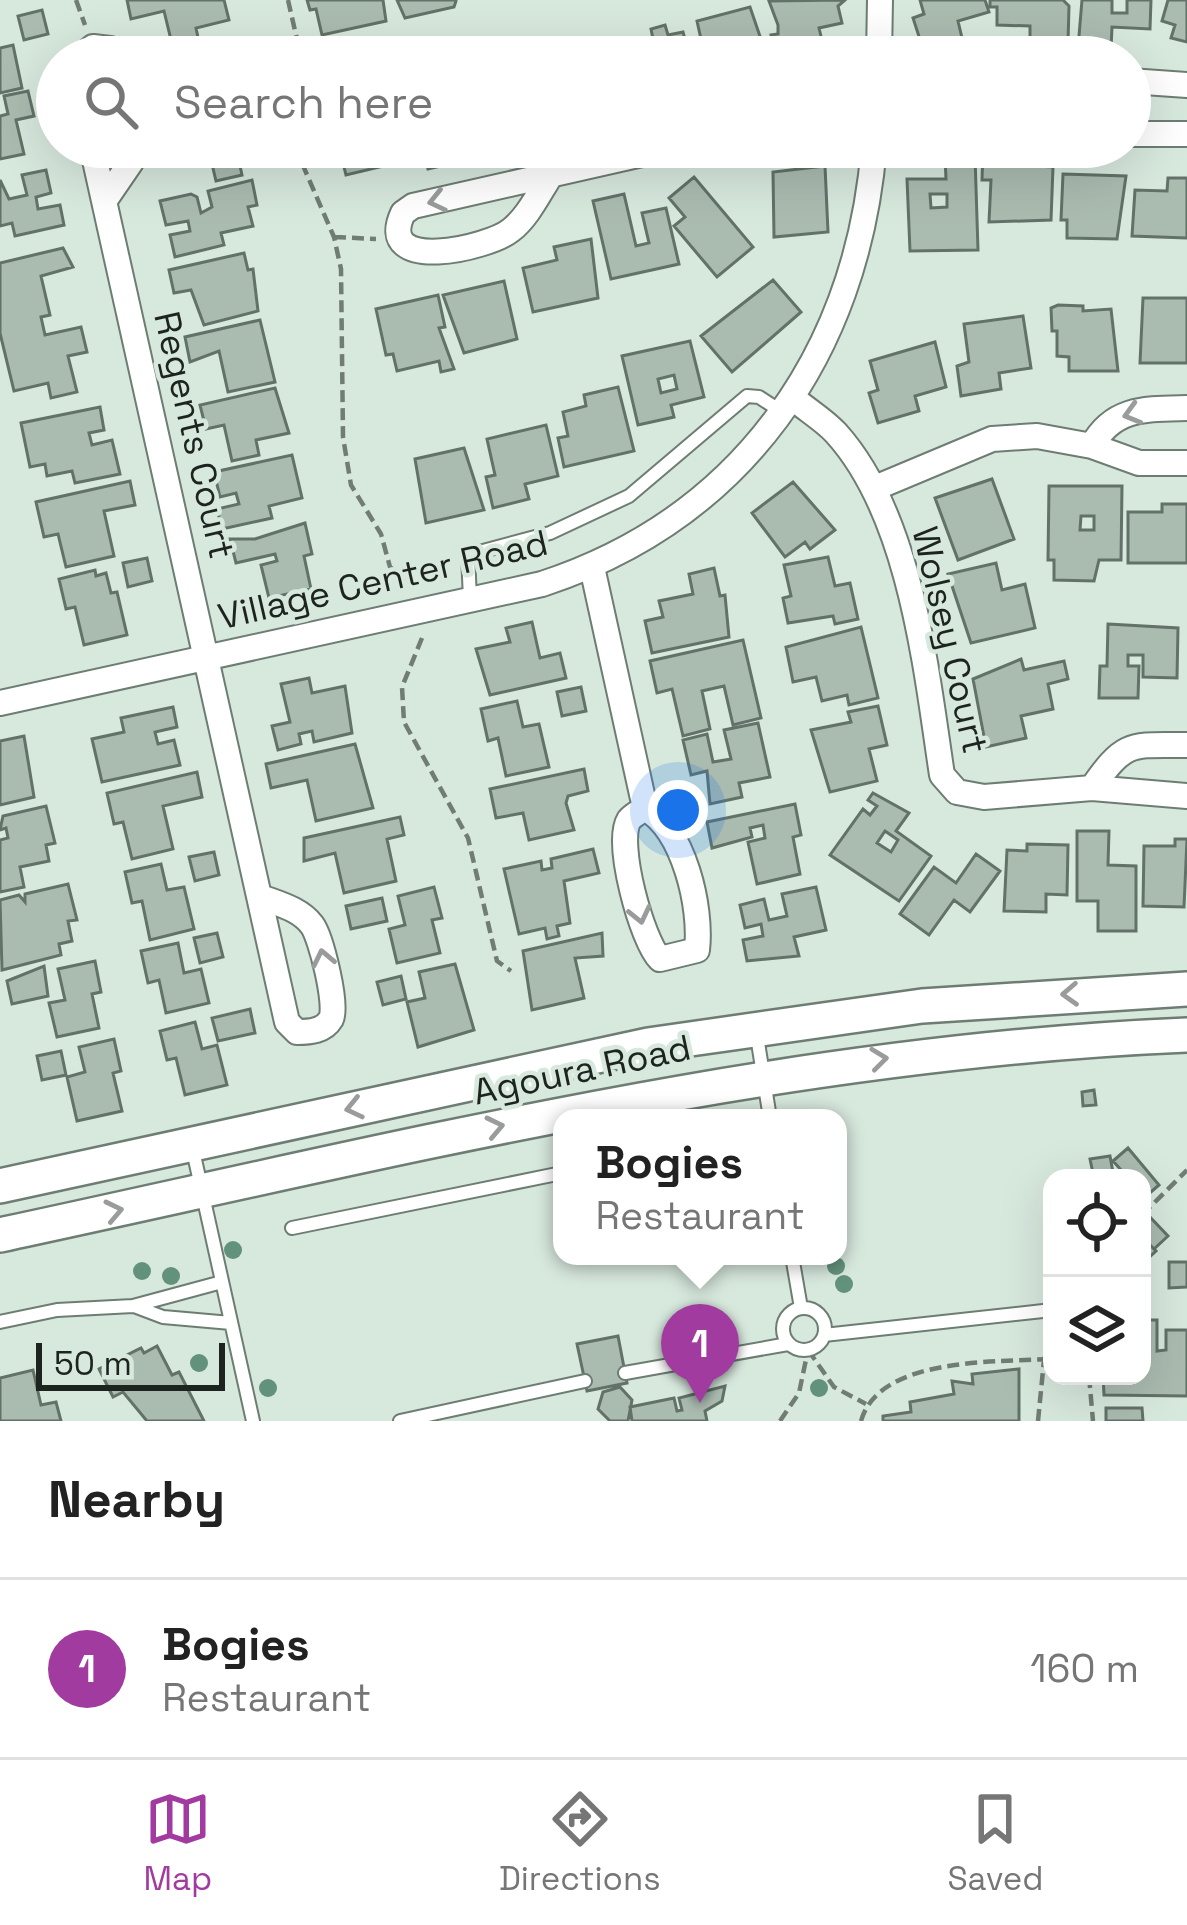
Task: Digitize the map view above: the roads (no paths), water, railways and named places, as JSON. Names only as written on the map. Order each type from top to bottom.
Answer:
[{"type":"main road","name":"Agoura Road","points":[[0,1186],[556,1064],[756,1028],[922,1006],[1187,988]]},
{"type":"main road","name":"Agoura Road","points":[[579,1109],[763,1075],[1037,1043],[1187,1035]]},
{"type":"main road","name":"Agoura Road","points":[[0,1235],[553,1115]]},
{"type":"street","points":[[879,36],[880,0]]},
{"type":"street","points":[[1151,82],[1187,85]]},
{"type":"street","points":[[1151,134],[1187,134]]},
{"type":"street","name":"Regents Court","points":[[97,168],[287,1022],[297,1032],[314,1032],[329,1023],[334,1011],[320,939],[296,911],[261,897]]},
{"type":"street","points":[[105,200],[127,168]]},
{"type":"street","points":[[551,175],[509,232],[491,240],[427,254],[405,244],[399,233],[403,213],[413,206],[582,168]]},
{"type":"street","name":"Village Center Road","points":[[0,704],[470,600],[592,567],[667,524],[736,468],[788,405],[843,303],[862,242],[871,168]]},
{"type":"street","name":"Wolsey Court","points":[[788,405],[835,432],[875,488],[900,559],[942,775],[957,792],[984,797],[1092,788],[1187,796]]},
{"type":"street","points":[[1092,446],[1104,424],[1136,409],[1187,408]]},
{"type":"street","points":[[875,488],[992,439],[1037,436],[1092,446],[1139,463],[1187,464]]},
{"type":"street","points":[[592,567],[645,808],[663,818],[676,838],[699,930],[697,950],[679,958],[660,958],[647,945],[628,864],[624,844],[629,820],[645,808]]},
{"type":"street","points":[[1092,788],[1116,753],[1128,745],[1187,745]]},
{"type":"lane","points":[[470,600],[468,555],[550,533],[629,496],[747,397],[788,405]]},
{"type":"lane","points":[[756,1028],[769,1109]]},
{"type":"lane","points":[[191,1145],[253,1421]]},
{"type":"lane","points":[[292,1228],[553,1175]]},
{"type":"lane","points":[[794,1265],[801,1308]]},
{"type":"lane","points":[[0,1322],[57,1310],[133,1306],[222,1282]]},
{"type":"lane","points":[[133,1306],[163,1317],[231,1323]]},
{"type":"lane","points":[[801,1308],[820,1315],[824,1336]]},
{"type":"lane","points":[[788,1344],[782,1325],[801,1308]]},
{"type":"lane","points":[[625,1373],[788,1344],[808,1350],[824,1336],[1043,1311]]},
{"type":"lane","points":[[400,1421],[585,1381]]},
{"type":"place","name":"Bogies","points":[[700,1403]]}]
